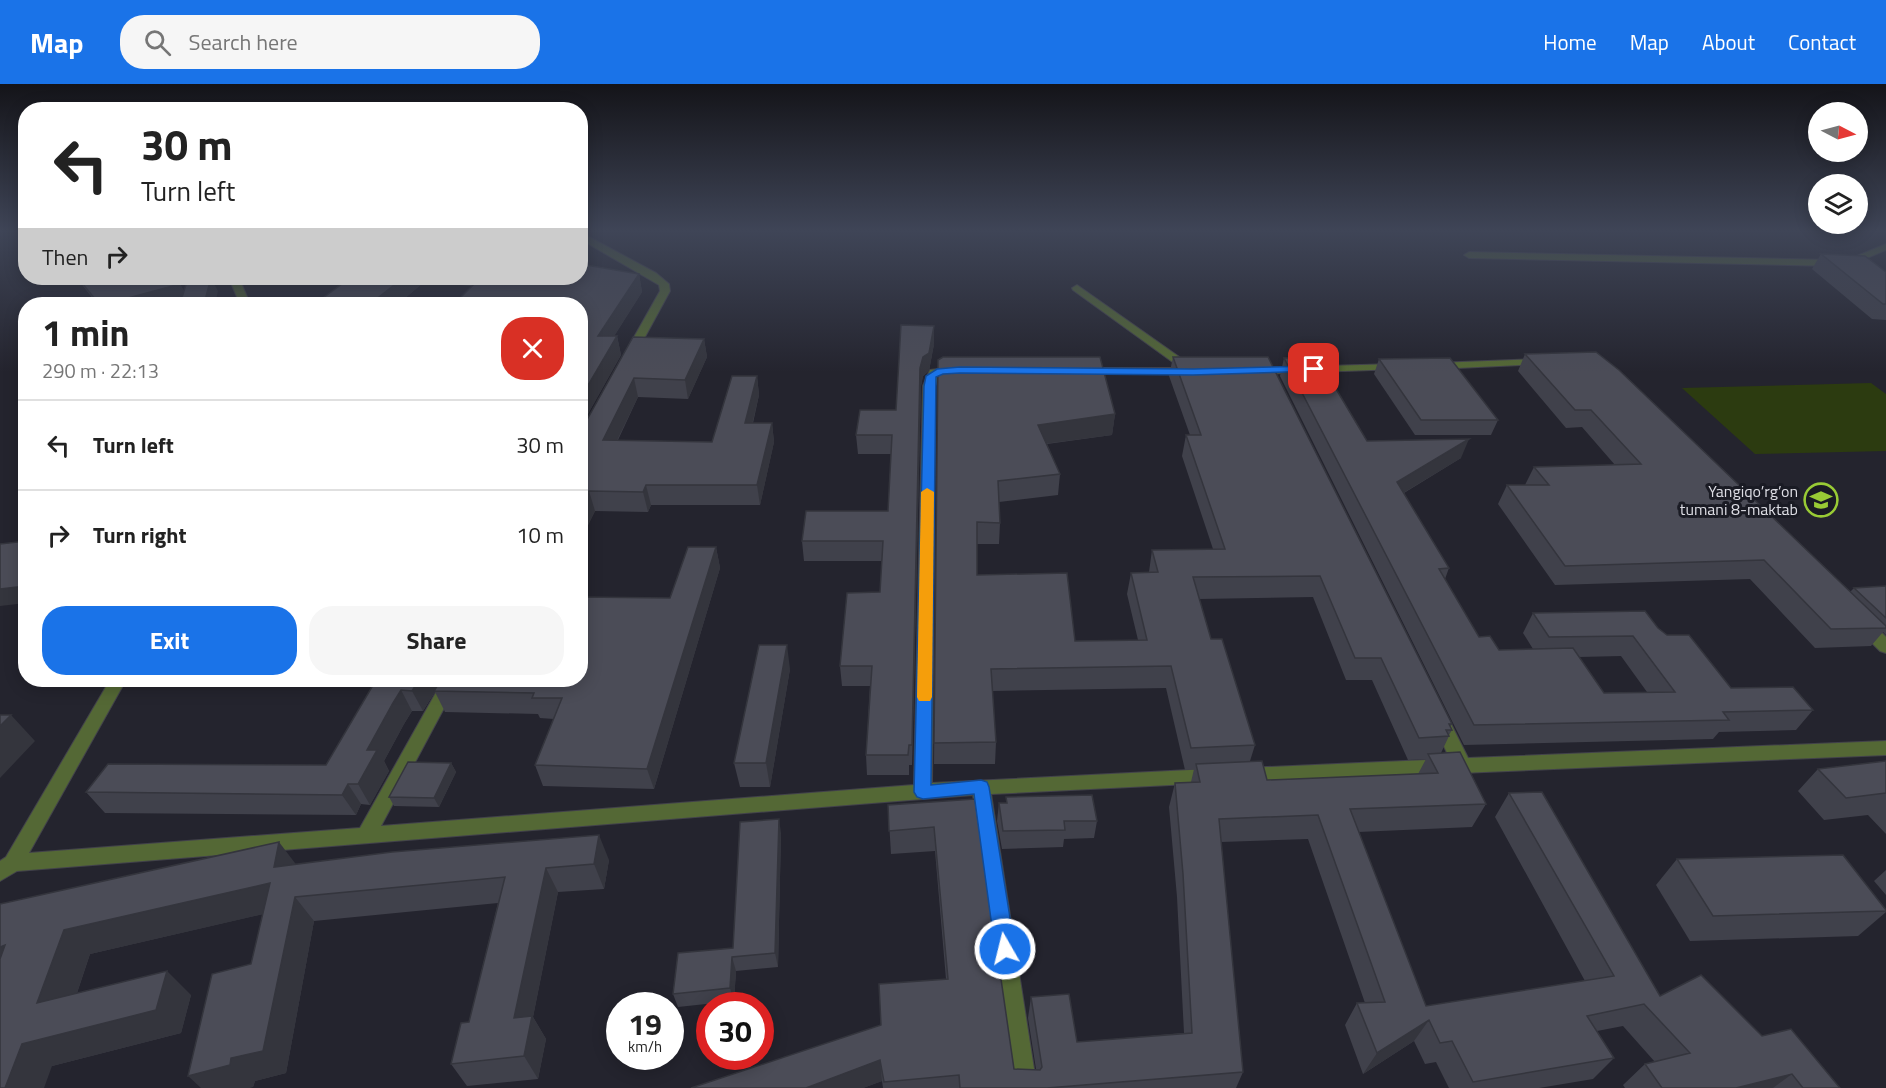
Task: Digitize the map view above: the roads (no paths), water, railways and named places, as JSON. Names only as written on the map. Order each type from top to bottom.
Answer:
[{"type":"street","points":[[625,363],[665,291],[664,284],[657,279]]},
{"type":"street","points":[[1077,288],[1198,372],[1077,371]]},
{"type":"street","points":[[1247,371],[1272,376],[1417,366],[1552,362]]},
{"type":"street","points":[[923,792],[929,386],[934,372],[972,370]]},
{"type":"street","points":[[1852,614],[1886,647]]},
{"type":"street","points":[[7,868],[114,687]]},
{"type":"street","points":[[366,835],[447,687]]},
{"type":"street","points":[[1431,701],[1462,765]]},
{"type":"street","points":[[7,868],[366,835],[981,787],[1886,748]]},
{"type":"street","points":[[981,787],[1025,1088]]},
{"type":"place","name":"Yangiqo’rg’on tumani 8-maktab","points":[[1821,500]]}]
